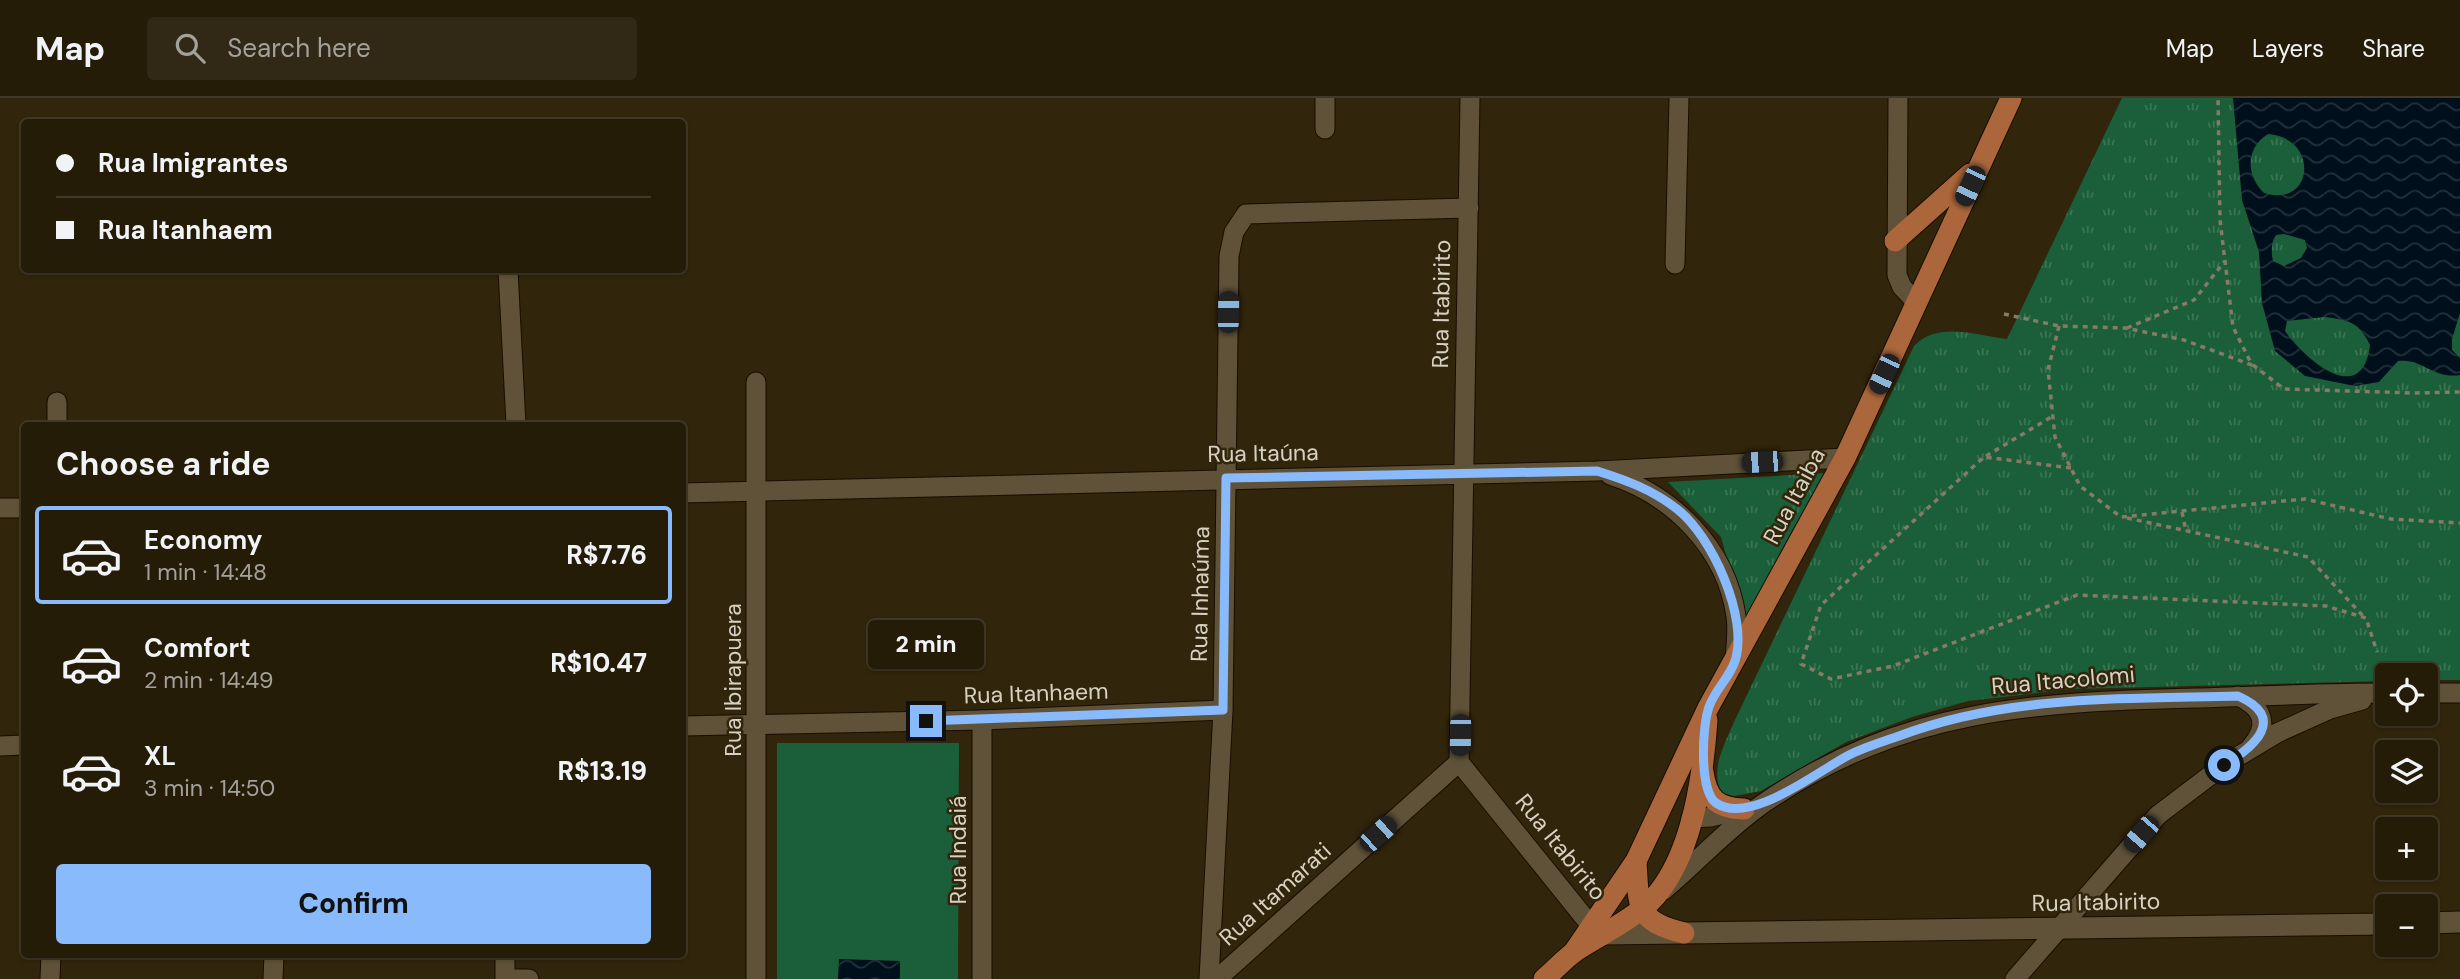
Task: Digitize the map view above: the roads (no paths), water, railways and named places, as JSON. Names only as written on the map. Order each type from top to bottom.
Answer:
[{"type":"main road","name":"Rua Itaiba","points":[[1598,930],[1636,861],[1708,708],[1845,458],[2011,98]]},
{"type":"main road","points":[[1895,241],[1981,163]]},
{"type":"main road","name":"Rua Itaiba","points":[[1598,930],[1644,907],[1666,884],[1685,841],[1703,772],[1708,708]]},
{"type":"main road","points":[[1703,772],[1706,790],[1713,801],[1723,807],[1754,806]]},
{"type":"main road","points":[[1652,827],[1690,818]]},
{"type":"main road","points":[[1636,861],[1644,907],[1656,925],[1684,933]]},
{"type":"main road","points":[[1544,979],[1598,930]]},
{"type":"street","points":[[1325,98],[1325,128]]},
{"type":"street","name":"Rua Itabirito","points":[[1470,98],[1459,762],[1598,930],[1684,933],[2375,923]]},
{"type":"street","points":[[1675,264],[1679,98]]},
{"type":"street","points":[[1898,98],[1895,241],[1897,275],[1902,287],[1916,303]]},
{"type":"street","name":"Rua Inhaúma","points":[[1209,979],[1223,710],[1229,256],[1234,232],[1246,214],[1468,208]]},
{"type":"street","points":[[508,273],[516,422]]},
{"type":"street","name":"Rua Ibirapuera","points":[[755,979],[758,725],[756,382]]},
{"type":"street","points":[[57,402],[57,422]]},
{"type":"street","name":"Rua Itaúna","points":[[686,493],[1597,471],[1845,458]]},
{"type":"street","points":[[1597,471],[1639,484],[1679,510],[1706,543],[1726,580],[1736,617],[1735,660]]},
{"type":"street","points":[[0,508],[21,508]]},
{"type":"street","name":"Rua Itacolomi","points":[[1690,818],[1712,817],[1754,806],[1851,754],[1914,730],[1973,714],[2073,701],[2375,693]]},
{"type":"street","points":[[2438,693],[2460,693]]},
{"type":"street","points":[[2238,696],[2251,702],[2260,712],[2264,723],[2260,736],[2248,750]]},
{"type":"street","points":[[2015,979],[2158,815],[2248,750],[2277,733],[2330,709],[2375,696]]},
{"type":"street","name":"Rua Itanhaem","points":[[686,726],[982,720],[1223,710]]},
{"type":"street","name":"Rua Indaiá","points":[[982,720],[982,979]]},
{"type":"street","points":[[0,746],[21,745]]},
{"type":"street","name":"Rua Itamarati","points":[[1217,979],[1459,762]]},
{"type":"street","name":"Rua Itacolomi","points":[[1644,907],[1754,806]]},
{"type":"street","points":[[2438,923],[2460,922]]},
{"type":"street","points":[[50,979],[51,958]]},
{"type":"street","points":[[274,958],[274,979]]},
{"type":"street","points":[[505,958],[505,979],[529,979]]},
{"type":"water","points":[[2233,98],[2460,98],[2460,313],[2452,339],[2452,350],[2460,358],[2460,375],[2442,374],[2414,362],[2398,361],[2379,382],[2355,386],[2305,376],[2275,351],[2262,303],[2259,252],[2242,200]],"holes":[[[2268,134],[2285,138],[2296,147],[2303,159],[2301,182],[2293,191],[2281,195],[2264,193],[2251,171],[2255,147]],[[2284,234],[2305,240],[2307,248],[2301,258],[2284,266],[2273,261],[2272,247],[2276,235]],[[2324,317],[2352,324],[2362,331],[2370,345],[2365,364],[2356,374],[2345,376],[2332,372],[2305,354],[2294,342],[2285,331],[2287,321]]]},
{"type":"water","points":[[839,959],[900,961],[900,979],[838,979]]}]
